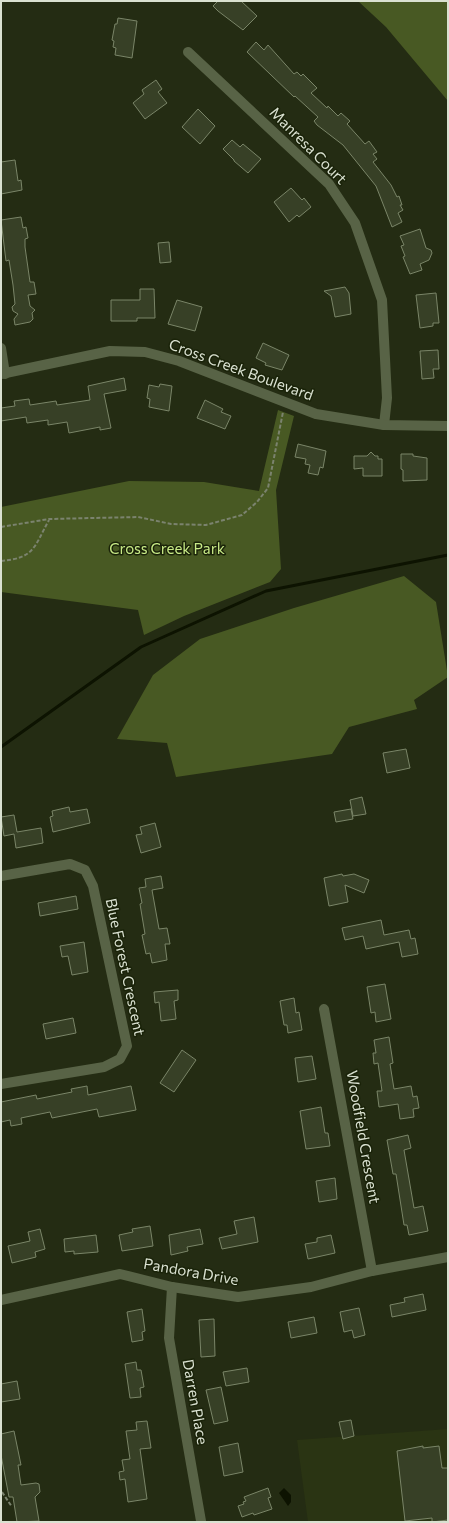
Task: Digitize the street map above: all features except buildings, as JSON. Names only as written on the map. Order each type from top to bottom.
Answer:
[{"type":"street","name":"Manresa Court","points":[[188,52],[329,184],[355,223],[382,300],[387,398],[384,425]]},
{"type":"street","points":[[1,348],[3,374]]},
{"type":"street","name":"Cross Creek Boulevard","points":[[3,374],[110,351],[146,352],[179,361],[316,414],[384,425],[448,426]]},
{"type":"street","name":"Blue Forest Crescent","points":[[1,876],[70,864],[85,870],[93,886],[127,1046],[120,1059],[104,1067],[1,1084]]},
{"type":"street","name":"Woodfield Crescent","points":[[324,1009],[372,1271]]},
{"type":"street","name":"Pandora Drive","points":[[1,1300],[120,1274],[172,1287],[238,1297],[311,1287],[372,1271],[448,1257]]},
{"type":"street","name":"Darren Place","points":[[172,1287],[169,1338],[201,1521]]},
{"type":"path","points":[[1,527],[49,519],[138,517],[171,524],[206,525],[242,515],[257,502],[268,488],[285,402]]},
{"type":"path","points":[[1,561],[18,560],[32,552],[49,519]]},
{"type":"path","points":[[2,1492],[12,1506]]},
{"type":"shaded area","points":[[448,1429],[448,1522],[308,1522],[297,1440]]},
{"type":"shaded area","points":[[284,1488],[291,1495],[291,1502],[288,1506],[279,1493]]},
{"type":"green space","points":[[358,1],[448,1],[448,101],[386,27]]},
{"type":"green space","name":"Cross Creek Park","points":[[278,410],[294,416],[276,490],[281,569],[270,582],[184,616],[144,635],[138,610],[1,592],[1,507],[129,481],[204,482],[259,491]]},
{"type":"green space","points":[[404,576],[436,602],[448,677],[414,700],[417,709],[349,727],[332,754],[176,777],[167,743],[117,739],[153,675],[200,639],[294,608]]},
{"type":"waterway","points":[[1,747],[141,647],[266,591],[448,555]]}]
